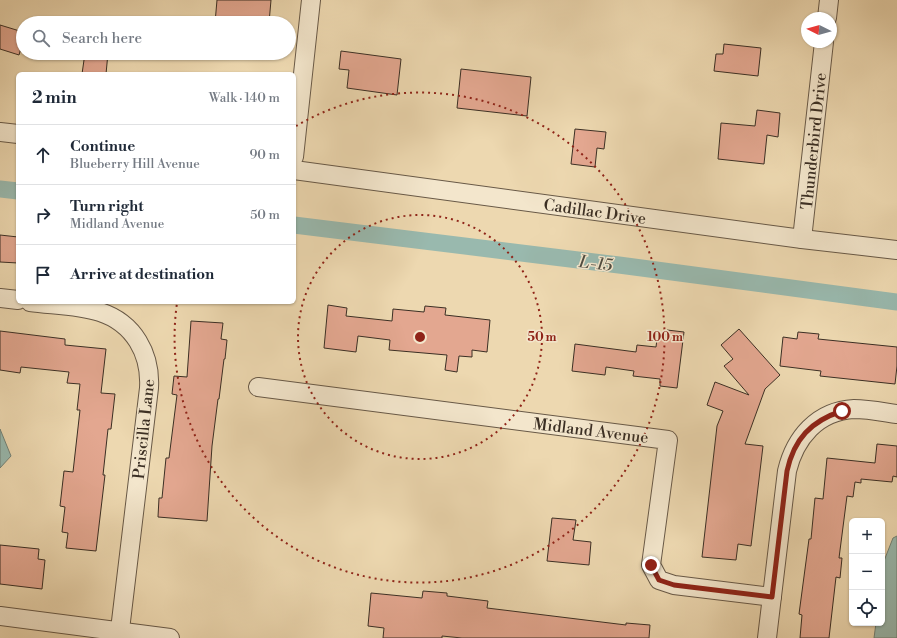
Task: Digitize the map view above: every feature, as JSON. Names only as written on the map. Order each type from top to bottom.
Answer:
[{"type":"street","points":[[296,139],[311,0]]},
{"type":"street","points":[[828,12],[829,0]]},
{"type":"street","name":"Thunderbird Drive","points":[[802,239],[823,48]]},
{"type":"street","points":[[0,132],[16,134]]},
{"type":"street","name":"Cadillac Drive","points":[[296,170],[802,239],[897,250]]},
{"type":"street","points":[[0,298],[16,300]]},
{"type":"street","name":"Priscilla Lane","points":[[47,304],[88,309],[111,317],[126,327],[138,341],[148,364],[150,376],[149,388],[119,635]]},
{"type":"street","name":"Midland Avenue","points":[[258,388],[668,440],[651,565],[659,580],[674,585],[772,597]]},
{"type":"street","points":[[767,638],[787,471],[790,459],[801,437],[820,420],[831,414],[842,411],[854,409],[897,414]]},
{"type":"street","points":[[0,616],[119,635],[170,638]]},
{"type":"water","points":[[0,429],[11,456],[0,468]]},
{"type":"water","points":[[897,536],[897,638],[874,638],[876,626],[885,626],[885,558],[893,538]]},
{"type":"building","points":[[217,0],[271,0],[270,16],[216,16]]},
{"type":"building","points":[[0,25],[16,30],[16,54],[0,49]]},
{"type":"building","points":[[724,44],[761,48],[758,76],[714,71],[716,54],[723,54]]},
{"type":"building","points":[[341,51],[401,59],[397,95],[347,88],[349,70],[339,69]]},
{"type":"building","points":[[84,60],[107,60],[106,72],[82,72]]},
{"type":"building","points":[[461,69],[531,77],[527,116],[457,108]]},
{"type":"building","points":[[757,110],[780,113],[778,137],[767,135],[764,164],[718,159],[721,123],[755,126]]},
{"type":"building","points":[[575,129],[606,132],[604,149],[597,148],[595,167],[571,164]]},
{"type":"building","points":[[0,235],[16,237],[16,263],[0,262]]},
{"type":"building","points":[[328,305],[347,308],[346,316],[392,321],[393,309],[424,312],[425,306],[446,308],[445,315],[490,320],[487,352],[472,350],[472,357],[459,356],[457,372],[445,370],[447,355],[389,350],[390,340],[358,336],[356,352],[324,348]]},
{"type":"building","points":[[191,321],[223,323],[221,339],[227,340],[212,446],[207,521],[158,517],[159,498],[162,498],[166,458],[169,458],[177,395],[172,394],[174,376],[187,377]]},
{"type":"building","points":[[739,329],[780,375],[765,389],[745,444],[763,446],[751,546],[738,544],[736,560],[702,557],[717,426],[723,411],[707,405],[715,382],[749,395],[724,366],[733,359],[721,345]]},
{"type":"building","points":[[667,330],[684,332],[677,388],[660,386],[660,379],[633,376],[634,371],[606,367],[605,375],[572,371],[575,344],[636,352],[637,345],[656,347],[657,339],[666,340]]},
{"type":"building","points":[[0,331],[65,339],[65,345],[106,349],[101,393],[115,394],[111,429],[108,429],[103,475],[105,475],[96,551],[66,548],[68,533],[62,532],[65,507],[60,506],[64,471],[73,472],[80,410],[77,410],[80,384],[67,383],[69,372],[21,367],[20,373],[0,370]]},
{"type":"building","points":[[798,332],[819,334],[818,339],[897,347],[895,384],[820,376],[821,371],[780,366],[783,337],[797,339]]},
{"type":"building","points":[[877,444],[897,446],[897,477],[893,476],[892,482],[861,479],[861,483],[855,482],[853,497],[847,496],[839,558],[842,558],[840,578],[836,577],[829,638],[800,638],[802,615],[799,614],[809,539],[811,539],[815,498],[823,499],[827,458],[875,463]]},
{"type":"building","points":[[552,518],[576,520],[573,540],[591,542],[589,565],[547,561]]},
{"type":"building","points":[[0,545],[39,549],[38,559],[45,560],[42,589],[0,584]]},
{"type":"building","points":[[423,591],[447,593],[447,596],[488,601],[487,608],[626,625],[626,623],[650,625],[649,638],[462,638],[442,636],[442,638],[383,638],[384,628],[368,626],[371,593],[422,598]]},
{"type":"waterway","name":"L-15","points":[[0,189],[16,191]]},
{"type":"waterway","name":"L-15","points":[[296,225],[619,265],[897,302]]},
{"type":"route","points":[[651,565],[659,580],[674,585],[772,597],[787,471],[790,459],[801,437],[810,428],[831,414],[842,411]]}]
